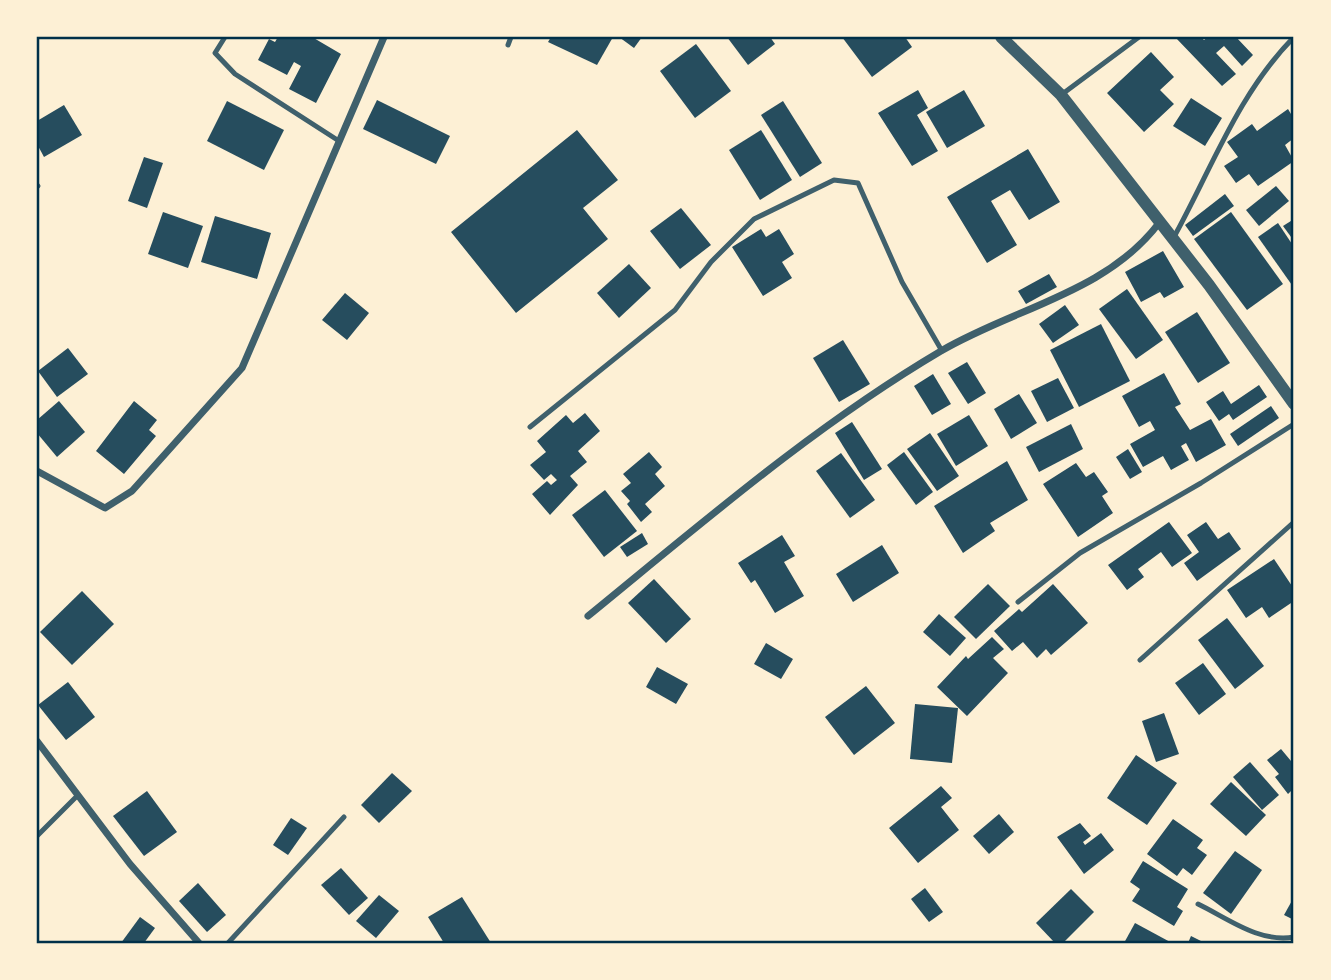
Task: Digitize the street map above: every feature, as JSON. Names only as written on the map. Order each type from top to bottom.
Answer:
[{"type":"street","points":[[37,471],[105,508],[132,491],[242,368],[384,37]]},
{"type":"street","points":[[1001,37],[1062,94],[1293,399]]},
{"type":"street","points":[[588,616],[772,465],[942,351],[1091,281],[1121,262],[1145,241],[1159,223]]},
{"type":"street","points":[[37,741],[130,864],[199,943]]},
{"type":"lane","points":[[225,37],[215,53],[235,74],[339,141]]},
{"type":"lane","points":[[508,45],[511,37]]},
{"type":"lane","points":[[1062,94],[1139,37]]},
{"type":"lane","points":[[1172,240],[1211,170],[1224,135],[1267,65],[1294,37]]},
{"type":"lane","points":[[530,427],[675,310],[711,262],[754,219],[834,180],[858,183],[902,282],[942,351]]},
{"type":"lane","points":[[1018,602],[1080,553],[1201,484],[1294,424]]},
{"type":"lane","points":[[1140,660],[1294,522]]},
{"type":"lane","points":[[37,836],[78,795]]},
{"type":"lane","points":[[228,943],[344,817]]},
{"type":"lane","points":[[1198,904],[1261,936],[1279,940],[1294,937]]},
{"type":"building","points":[[278,37],[312,37],[341,54],[316,103],[289,89],[301,66],[294,62],[287,75],[258,60],[269,39],[275,42]]},
{"type":"building","points":[[551,37],[613,37],[597,65],[548,42]]},
{"type":"building","points":[[619,37],[642,37],[634,48]]},
{"type":"building","points":[[727,37],[770,37],[775,44],[748,65]]},
{"type":"building","points":[[842,37],[905,37],[912,47],[872,77]]},
{"type":"building","points":[[1175,37],[1201,37],[1204,40],[1208,37],[1236,37],[1253,55],[1242,66],[1224,46],[1216,53],[1236,74],[1222,86]]},
{"type":"building","points":[[696,44],[731,91],[695,118],[660,71]]},
{"type":"building","points":[[1151,52],[1174,77],[1160,90],[1174,104],[1144,132],[1107,93]]},
{"type":"building","points":[[918,90],[928,108],[917,115],[938,151],[912,166],[878,113]]},
{"type":"building","points":[[964,90],[985,126],[947,148],[926,112]]},
{"type":"building","points":[[1191,98],[1222,118],[1205,146],[1173,126]]},
{"type":"building","points":[[377,100],[450,136],[436,164],[363,129]]},
{"type":"building","points":[[227,101],[284,130],[264,170],[207,141]]},
{"type":"building","points":[[783,101],[822,163],[800,177],[761,115]]},
{"type":"building","points":[[64,105],[82,135],[44,157],[37,144],[37,121]]},
{"type":"building","points":[[1288,109],[1294,119],[1294,138],[1285,145],[1294,161],[1258,186],[1249,174],[1236,183],[1224,166],[1238,157],[1227,142],[1252,124],[1257,131]]},
{"type":"building","points":[[577,130],[618,180],[583,208],[608,239],[516,313],[451,232]]},
{"type":"building","points":[[761,130],[792,180],[760,200],[729,150]]},
{"type":"building","points":[[1028,149],[1060,202],[1029,220],[1010,190],[991,201],[1017,245],[987,263],[947,197]]},
{"type":"building","points":[[144,157],[163,163],[147,208],[128,201]]},
{"type":"building","points":[[1276,186],[1289,201],[1259,226],[1246,210]]},
{"type":"building","points":[[1225,194],[1234,206],[1193,236],[1185,225]]},
{"type":"building","points":[[681,208],[711,245],[680,269],[650,231]]},
{"type":"building","points":[[163,212],[203,226],[188,268],[148,254]]},
{"type":"building","points":[[1231,212],[1283,284],[1247,310],[1194,239]]},
{"type":"building","points":[[215,216],[271,233],[257,279],[201,262]]},
{"type":"building","points":[[1294,219],[1294,241],[1283,226]]},
{"type":"building","points":[[1278,223],[1294,247],[1294,288],[1258,237]]},
{"type":"building","points":[[761,229],[766,237],[779,229],[794,254],[782,262],[792,278],[763,296],[732,247]]},
{"type":"building","points":[[1163,251],[1184,287],[1164,298],[1160,292],[1141,302],[1125,272]]},
{"type":"building","points":[[629,264],[651,288],[619,318],[597,293]]},
{"type":"building","points":[[1049,274],[1057,287],[1026,304],[1018,291]]},
{"type":"building","points":[[1127,289],[1163,340],[1136,359],[1099,309]]},
{"type":"building","points":[[345,293],[369,313],[347,340],[322,320]]},
{"type":"building","points":[[1065,305],[1079,325],[1053,343],[1039,324]]},
{"type":"building","points":[[1197,312],[1230,363],[1198,383],[1165,332]]},
{"type":"building","points":[[1101,324],[1130,381],[1079,407],[1050,350]]},
{"type":"building","points":[[843,340],[870,384],[839,402],[813,358]]},
{"type":"building","points":[[68,348],[88,374],[57,397],[38,371]]},
{"type":"building","points":[[967,362],[986,393],[968,404],[948,373]]},
{"type":"building","points":[[1164,373],[1181,404],[1175,407],[1190,430],[1211,419],[1226,445],[1196,462],[1186,443],[1181,446],[1189,460],[1171,470],[1163,456],[1143,467],[1130,444],[1155,430],[1150,421],[1139,427],[1122,396]]},
{"type":"building","points":[[933,374],[951,404],[932,415],[914,386]]},
{"type":"building","points":[[1058,378],[1074,408],[1047,422],[1031,391]]},
{"type":"building","points":[[1259,385],[1267,397],[1233,420],[1229,414],[1219,421],[1206,402],[1223,391],[1231,404]]},
{"type":"building","points":[[1019,394],[1037,423],[1011,439],[994,409]]},
{"type":"building","points":[[59,401],[85,432],[57,457],[37,433],[37,420]]},
{"type":"building","points":[[134,401],[157,420],[149,430],[156,436],[124,474],[96,451]]},
{"type":"building","points":[[1271,406],[1279,418],[1238,446],[1230,434]]},
{"type":"building","points":[[585,413],[600,431],[578,451],[587,462],[570,476],[578,485],[550,515],[532,494],[547,481],[551,485],[557,480],[551,474],[544,480],[530,465],[546,452],[537,441],[566,415],[573,423]]},
{"type":"building","points":[[969,415],[988,446],[956,466],[937,434]]},
{"type":"building","points":[[852,422],[882,469],[864,480],[835,433]]},
{"type":"building","points":[[1071,424],[1083,449],[1039,472],[1026,447]]},
{"type":"building","points":[[930,433],[959,476],[937,491],[907,449]]},
{"type":"building","points":[[1128,449],[1142,472],[1130,479],[1116,457]]},
{"type":"building","points":[[649,452],[662,467],[655,474],[665,486],[645,504],[652,512],[641,522],[627,504],[630,501],[621,491],[631,483],[623,474]]},
{"type":"building","points":[[904,452],[933,492],[916,505],[887,465]]},
{"type":"building","points":[[841,453],[875,500],[850,518],[816,471]]},
{"type":"building","points":[[1007,461],[1028,500],[990,523],[995,531],[963,553],[934,506]]},
{"type":"building","points":[[1076,463],[1086,477],[1094,472],[1108,492],[1102,496],[1113,513],[1078,537],[1043,484]]},
{"type":"building","points":[[605,490],[637,531],[604,557],[572,515]]},
{"type":"building","points":[[1169,522],[1192,553],[1172,567],[1161,552],[1138,569],[1144,577],[1127,590],[1108,565]]},
{"type":"building","points":[[1206,522],[1218,539],[1229,532],[1241,549],[1197,581],[1184,563],[1199,552],[1187,535]]},
{"type":"building","points":[[642,533],[648,544],[627,557],[620,547]]},
{"type":"building","points":[[782,535],[795,556],[784,562],[804,596],[775,613],[755,580],[751,583],[738,563]]},
{"type":"building","points":[[882,545],[899,573],[853,602],[836,574]]},
{"type":"building","points":[[1274,559],[1294,589],[1294,601],[1269,618],[1262,607],[1246,618],[1227,590]]},
{"type":"building","points":[[654,579],[691,619],[666,643],[628,603]]},
{"type":"building","points":[[988,584],[1010,606],[976,639],[954,617]]},
{"type":"building","points":[[1053,584],[1088,623],[1051,655],[1046,649],[1037,658],[1023,642],[1012,651],[994,631],[1019,609],[1022,612]]},
{"type":"building","points":[[82,591],[114,624],[72,665],[40,632]]},
{"type":"building","points":[[939,614],[966,638],[950,656],[923,632]]},
{"type":"building","points":[[1227,618],[1264,666],[1235,689],[1198,640]]},
{"type":"building","points":[[992,637],[1004,649],[993,658],[1008,673],[967,716],[937,687],[966,656],[968,659]]},
{"type":"building","points":[[766,643],[793,659],[781,679],[754,664]]},
{"type":"building","points":[[1203,663],[1226,694],[1199,715],[1175,683]]},
{"type":"building","points":[[657,667],[688,684],[676,704],[646,687]]},
{"type":"building","points":[[68,682],[95,717],[66,740],[38,705]]},
{"type":"building","points":[[866,686],[895,723],[854,755],[825,717]]},
{"type":"building","points":[[915,704],[958,708],[952,763],[910,759]]},
{"type":"building","points":[[1164,713],[1179,754],[1156,762],[1142,721]]},
{"type":"building","points":[[1281,749],[1291,761],[1294,759],[1294,788],[1288,794],[1275,777],[1279,774],[1267,760]]},
{"type":"building","points":[[1136,755],[1177,783],[1147,825],[1107,798]]},
{"type":"building","points":[[1250,762],[1279,795],[1262,810],[1233,777]]},
{"type":"building","points":[[392,773],[412,791],[379,823],[361,805]]},
{"type":"building","points":[[1231,782],[1266,815],[1246,836],[1210,804]]},
{"type":"building","points":[[941,786],[952,798],[941,807],[959,830],[918,863],[889,828]]},
{"type":"building","points":[[147,791],[177,832],[144,856],[113,816]]},
{"type":"building","points":[[999,814],[1014,832],[989,854],[973,836]]},
{"type":"building","points":[[291,818],[307,828],[288,855],[273,845]]},
{"type":"building","points":[[1173,819],[1203,840],[1197,848],[1207,855],[1192,875],[1183,868],[1177,876],[1147,854]]},
{"type":"building","points":[[1080,823],[1091,836],[1083,842],[1085,845],[1101,833],[1114,850],[1084,874],[1057,837]]},
{"type":"building","points":[[1235,851],[1262,870],[1231,914],[1203,893]]},
{"type":"building","points":[[1143,861],[1188,889],[1177,907],[1183,911],[1174,926],[1132,901],[1140,889],[1130,882]]},
{"type":"building","points":[[341,868],[368,898],[349,915],[321,885]]},
{"type":"building","points":[[198,883],[226,915],[207,932],[179,901]]},
{"type":"building","points":[[925,888],[943,912],[929,922],[911,899]]},
{"type":"building","points":[[1071,889],[1094,912],[1063,943],[1055,943],[1036,923]]},
{"type":"building","points":[[379,895],[399,911],[376,938],[356,921]]},
{"type":"building","points":[[462,897],[491,943],[444,943],[428,917]]},
{"type":"building","points":[[1294,897],[1294,920],[1284,915]]},
{"type":"building","points":[[140,917],[155,928],[144,943],[121,943]]},
{"type":"building","points":[[1135,923],[1172,943],[1124,943]]},
{"type":"building","points":[[1191,936],[1205,943],[1188,943]]}]
